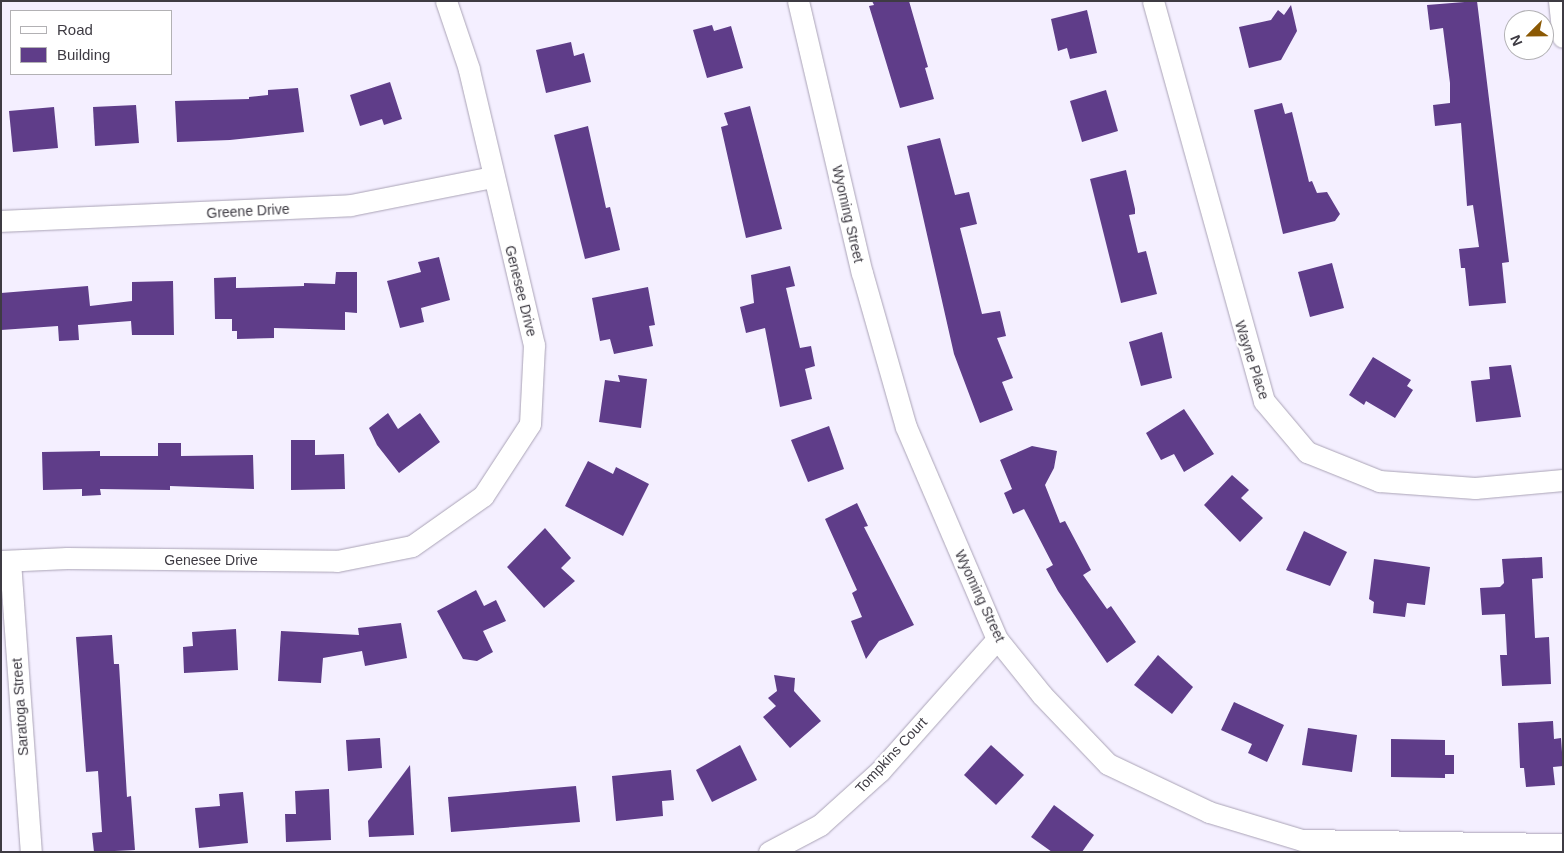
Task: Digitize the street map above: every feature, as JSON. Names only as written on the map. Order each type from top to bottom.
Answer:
[{"type":"street","name":"Genesee Drive","points":[[6,561],[67,558],[337,560],[412,546],[483,496],[530,424],[534,345],[468,69],[446,1]]},
{"type":"street","name":"Wyoming Street","points":[[798,1],[862,273],[906,427],[997,639],[1042,695],[1108,764],[1209,812],[1298,846],[1563,844]]},
{"type":"street","name":"Wayne Place","points":[[1153,1],[1264,401],[1307,452],[1379,482],[1475,488],[1563,480]]},
{"type":"street","points":[[1559,1],[1563,37]]},
{"type":"street","name":"Greene Drive","points":[[1,221],[351,205],[493,177]]},
{"type":"street","name":"Saratoga Street","points":[[6,561],[31,852]]},
{"type":"street","name":"Tompkins Court","points":[[769,852],[820,824],[880,771],[997,639]]},
{"type":"building","points":[[872,1],[909,1],[928,67],[925,68],[934,99],[900,108],[869,6],[874,5]]},
{"type":"building","points":[[1477,1],[1509,262],[1502,263],[1506,303],[1469,306],[1465,268],[1461,268],[1459,249],[1479,247],[1473,205],[1467,206],[1461,123],[1435,126],[1433,105],[1450,103],[1450,83],[1443,28],[1430,30],[1427,5]]},
{"type":"building","points":[[1291,5],[1297,31],[1281,60],[1249,68],[1239,27],[1271,20],[1278,10],[1284,15]]},
{"type":"building","points":[[1087,10],[1097,53],[1070,59],[1067,48],[1058,51],[1051,19]]},
{"type":"building","points":[[712,25],[714,31],[731,26],[743,68],[707,78],[693,30]]},
{"type":"building","points":[[571,42],[574,56],[584,53],[591,82],[546,93],[536,50]]},
{"type":"building","points":[[390,82],[402,119],[384,125],[382,119],[360,126],[350,95]]},
{"type":"building","points":[[298,88],[304,132],[230,140],[177,142],[175,101],[249,99],[249,97],[268,95],[268,90]]},
{"type":"building","points":[[1106,90],[1118,131],[1082,142],[1070,101]]},
{"type":"building","points":[[1282,103],[1285,114],[1292,112],[1309,182],[1312,181],[1317,193],[1327,192],[1340,214],[1335,221],[1283,234],[1254,110]]},
{"type":"building","points":[[136,105],[139,143],[95,146],[93,107]]},
{"type":"building","points":[[750,106],[782,229],[746,238],[721,127],[728,125],[724,113]]},
{"type":"building","points":[[54,107],[58,148],[13,152],[9,111]]},
{"type":"building","points":[[588,126],[606,208],[610,207],[620,250],[585,259],[554,135]]},
{"type":"building","points":[[940,138],[955,195],[969,192],[977,224],[960,228],[982,314],[1000,311],[1006,336],[997,338],[1013,378],[1002,382],[1013,410],[980,423],[954,354],[907,146]]},
{"type":"building","points":[[1126,170],[1135,209],[1135,214],[1129,215],[1138,253],[1146,251],[1157,294],[1121,303],[1090,179]]},
{"type":"building","points":[[439,257],[450,300],[421,308],[424,322],[400,328],[387,281],[421,272],[418,262]]},
{"type":"building","points":[[1332,263],[1344,308],[1310,317],[1298,272]]},
{"type":"building","points":[[790,266],[795,286],[786,288],[800,348],[811,346],[815,366],[805,369],[812,399],[780,407],[765,328],[746,333],[740,307],[754,303],[751,275]]},
{"type":"building","points":[[336,272],[357,272],[357,313],[345,312],[345,330],[274,328],[274,338],[237,339],[237,331],[232,331],[232,319],[215,319],[214,278],[236,277],[236,288],[304,286],[304,283],[335,284]]},
{"type":"building","points":[[173,281],[174,335],[132,335],[131,321],[78,325],[79,340],[59,341],[58,326],[1,330],[1,293],[88,286],[90,306],[132,301],[132,282]]},
{"type":"building","points":[[648,287],[655,325],[649,326],[653,346],[614,354],[610,339],[600,341],[592,298]]},
{"type":"building","points":[[1162,332],[1172,378],[1141,386],[1129,342]]},
{"type":"building","points":[[1373,357],[1411,380],[1407,386],[1413,390],[1395,418],[1366,401],[1364,405],[1349,395]]},
{"type":"building","points":[[1511,365],[1521,417],[1476,422],[1471,381],[1490,379],[1489,367]]},
{"type":"building","points":[[618,375],[647,379],[641,428],[599,422],[605,380],[620,382]]},
{"type":"building","points":[[1184,409],[1214,454],[1184,472],[1174,454],[1161,460],[1146,433]]},
{"type":"building","points":[[388,413],[398,429],[420,413],[440,442],[399,473],[377,445],[369,428]]},
{"type":"building","points":[[829,426],[844,469],[808,482],[791,440]]},
{"type":"building","points":[[291,440],[315,440],[315,455],[344,454],[345,489],[291,490]]},
{"type":"building","points":[[158,443],[181,443],[181,456],[253,455],[254,489],[170,486],[170,490],[100,489],[101,495],[82,496],[82,489],[43,490],[42,452],[100,451],[100,456],[158,456]]},
{"type":"building","points":[[1032,446],[1057,451],[1054,468],[1045,485],[1060,523],[1065,521],[1091,570],[1083,575],[1107,609],[1111,606],[1136,642],[1107,663],[1058,591],[1046,569],[1053,565],[1024,509],[1013,514],[1004,493],[1012,489],[1000,460]]},
{"type":"building","points":[[588,461],[613,474],[616,467],[649,484],[623,536],[565,506]]},
{"type":"building","points":[[1232,475],[1249,490],[1241,498],[1263,518],[1240,542],[1204,505]]},
{"type":"building","points":[[857,503],[868,526],[864,527],[914,625],[879,641],[866,659],[851,621],[862,617],[852,593],[857,590],[825,519]]},
{"type":"building","points":[[545,528],[571,558],[561,568],[575,581],[544,608],[507,567]]},
{"type":"building","points":[[1304,531],[1347,552],[1330,586],[1286,570]]},
{"type":"building","points":[[1542,557],[1543,578],[1532,579],[1535,638],[1549,637],[1551,684],[1502,686],[1500,655],[1507,655],[1505,614],[1482,615],[1480,588],[1500,587],[1504,583],[1502,559]]},
{"type":"building","points":[[1374,559],[1430,567],[1425,605],[1407,603],[1405,617],[1373,613],[1374,602],[1369,599]]},
{"type":"building","points":[[476,590],[484,606],[496,600],[506,621],[483,631],[493,652],[477,661],[463,659],[437,611]]},
{"type":"building","points":[[401,623],[407,658],[365,666],[362,651],[323,658],[321,683],[278,681],[281,631],[359,635],[358,628]]},
{"type":"building","points":[[236,629],[238,670],[184,673],[183,647],[193,646],[192,632]]},
{"type":"building","points":[[112,635],[114,664],[119,664],[127,797],[131,796],[135,850],[94,852],[92,833],[102,832],[98,771],[86,772],[76,637]]},
{"type":"building","points":[[1158,655],[1193,687],[1172,714],[1134,685]]},
{"type":"building","points":[[774,675],[795,678],[794,691],[821,721],[790,748],[763,717],[776,706],[768,698],[777,691]]},
{"type":"building","points":[[1234,702],[1284,725],[1267,762],[1248,753],[1252,744],[1221,730]]},
{"type":"building","points":[[1553,721],[1554,739],[1561,738],[1563,766],[1553,767],[1555,785],[1526,787],[1524,768],[1520,768],[1518,723]]},
{"type":"building","points":[[1308,728],[1357,735],[1352,772],[1302,765]]},
{"type":"building","points":[[380,738],[382,768],[348,771],[346,740]]},
{"type":"building","points":[[1391,739],[1445,740],[1445,755],[1454,755],[1454,774],[1445,774],[1445,778],[1391,777]]},
{"type":"building","points":[[740,745],[757,780],[712,802],[696,770]]},
{"type":"building","points":[[991,745],[1024,775],[996,805],[964,775]]},
{"type":"building","points":[[410,765],[414,835],[369,837],[368,821]]},
{"type":"building","points":[[671,770],[674,800],[662,801],[663,816],[616,821],[612,776]]},
{"type":"building","points":[[576,786],[580,822],[451,832],[448,797]]},
{"type":"building","points":[[329,789],[331,840],[286,842],[285,814],[296,814],[295,791]]},
{"type":"building","points":[[243,792],[248,843],[199,848],[195,808],[220,806],[219,794]]},
{"type":"building","points":[[1054,805],[1094,835],[1082,852],[1052,852],[1031,837]]}]
